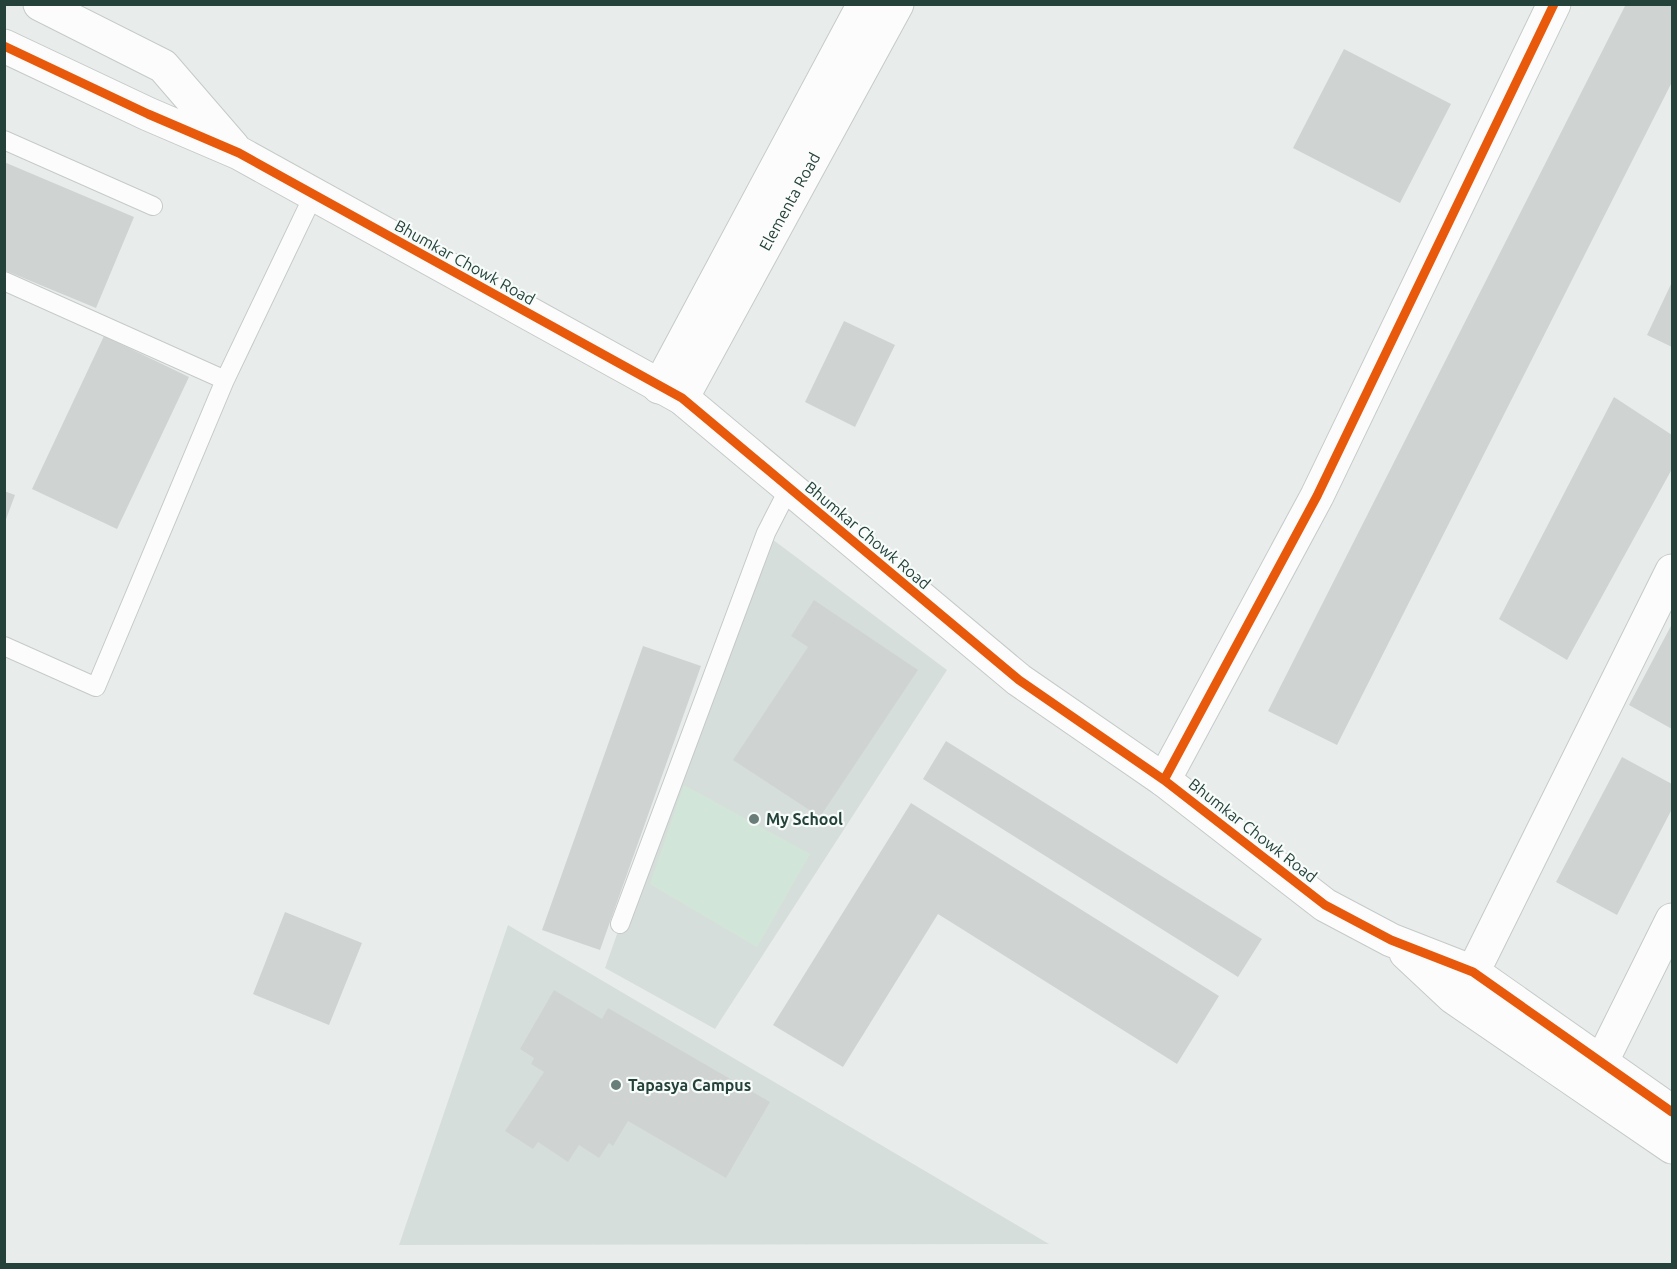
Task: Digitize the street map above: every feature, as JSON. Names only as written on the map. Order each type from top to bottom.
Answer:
[{"type":"street","name":"Bhumkar Chowk Road","points":[[40,4],[163,66],[239,153]]},
{"type":"street","name":"Elementa Road","points":[[786,179],[864,4]]},
{"type":"street","name":"Elementa Road","points":[[670,393],[786,179],[897,4]]},
{"type":"street","points":[[1164,780],[1317,496],[1554,4]]},
{"type":"street","name":"Bhumkar Chowk Road","points":[[4,46],[148,114],[239,153],[670,393],[789,488],[1019,680],[1164,780],[1325,904],[1391,939],[1473,972],[1672,1112]]},
{"type":"street","points":[[1473,972],[1672,571]]},
{"type":"street","points":[[1600,1063],[1672,920]]},
{"type":"street","name":"Bhumkar Chowk Road","points":[[1391,939],[1453,997],[1672,1147]]},
{"type":"lane","points":[[4,140],[153,206]]},
{"type":"lane","points":[[4,646],[96,687],[225,380],[314,194]]},
{"type":"lane","points":[[4,281],[225,380]]},
{"type":"lane","points":[[620,924],[766,533],[789,488]]},
{"type":"shaded area","name":"My School","points":[[760,530],[947,670],[715,1029],[605,968]]},
{"type":"shaded area","name":"Tapasya Campus","points":[[508,925],[1049,1244],[399,1245]]},
{"type":"green space","points":[[684,785],[810,854],[757,947],[650,884]]},
{"type":"building","points":[[1626,4],[1672,4],[1672,82],[1337,745],[1268,711]]},
{"type":"building","points":[[1344,49],[1451,104],[1400,203],[1293,148]]},
{"type":"building","points":[[4,162],[134,217],[96,308],[4,270]]},
{"type":"building","points":[[1672,282],[1672,347],[1647,335]]},
{"type":"building","points":[[844,321],[895,345],[855,427],[805,402]]},
{"type":"building","points":[[104,336],[189,377],[117,529],[32,489]]},
{"type":"building","points":[[1614,397],[1672,435],[1672,469],[1567,660],[1499,619]]},
{"type":"building","points":[[4,491],[15,495],[5,522],[4,522]]},
{"type":"building","points":[[814,600],[918,670],[820,817],[733,760],[808,647],[791,636]]},
{"type":"building","points":[[1672,624],[1672,729],[1629,705]]},
{"type":"building","points":[[643,646],[701,666],[600,950],[542,930]]},
{"type":"building","points":[[946,741],[1262,939],[1238,977],[923,779]]},
{"type":"building","points":[[1622,757],[1672,784],[1672,809],[1617,915],[1556,882]]},
{"type":"building","points":[[911,803],[1219,996],[1177,1064],[938,914],[843,1067],[773,1025]]},
{"type":"building","points":[[285,912],[362,943],[329,1025],[253,994]]},
{"type":"building","points":[[554,990],[602,1019],[608,1008],[770,1102],[726,1178],[628,1121],[613,1146],[609,1143],[599,1158],[579,1145],[568,1162],[538,1142],[533,1149],[505,1131],[544,1072],[531,1064],[534,1058],[520,1049]]},
{"type":"cycle path","points":[[1164,780],[1317,496],[1554,4]]},
{"type":"cycle path","points":[[4,46],[148,114],[239,153],[682,398],[1019,680],[1164,780],[1325,905],[1391,940],[1473,972],[1672,1112]]},
{"type":"place","name":"My School","points":[[754,819]]},
{"type":"place","name":"Tapasya Campus","points":[[616,1085]]}]
